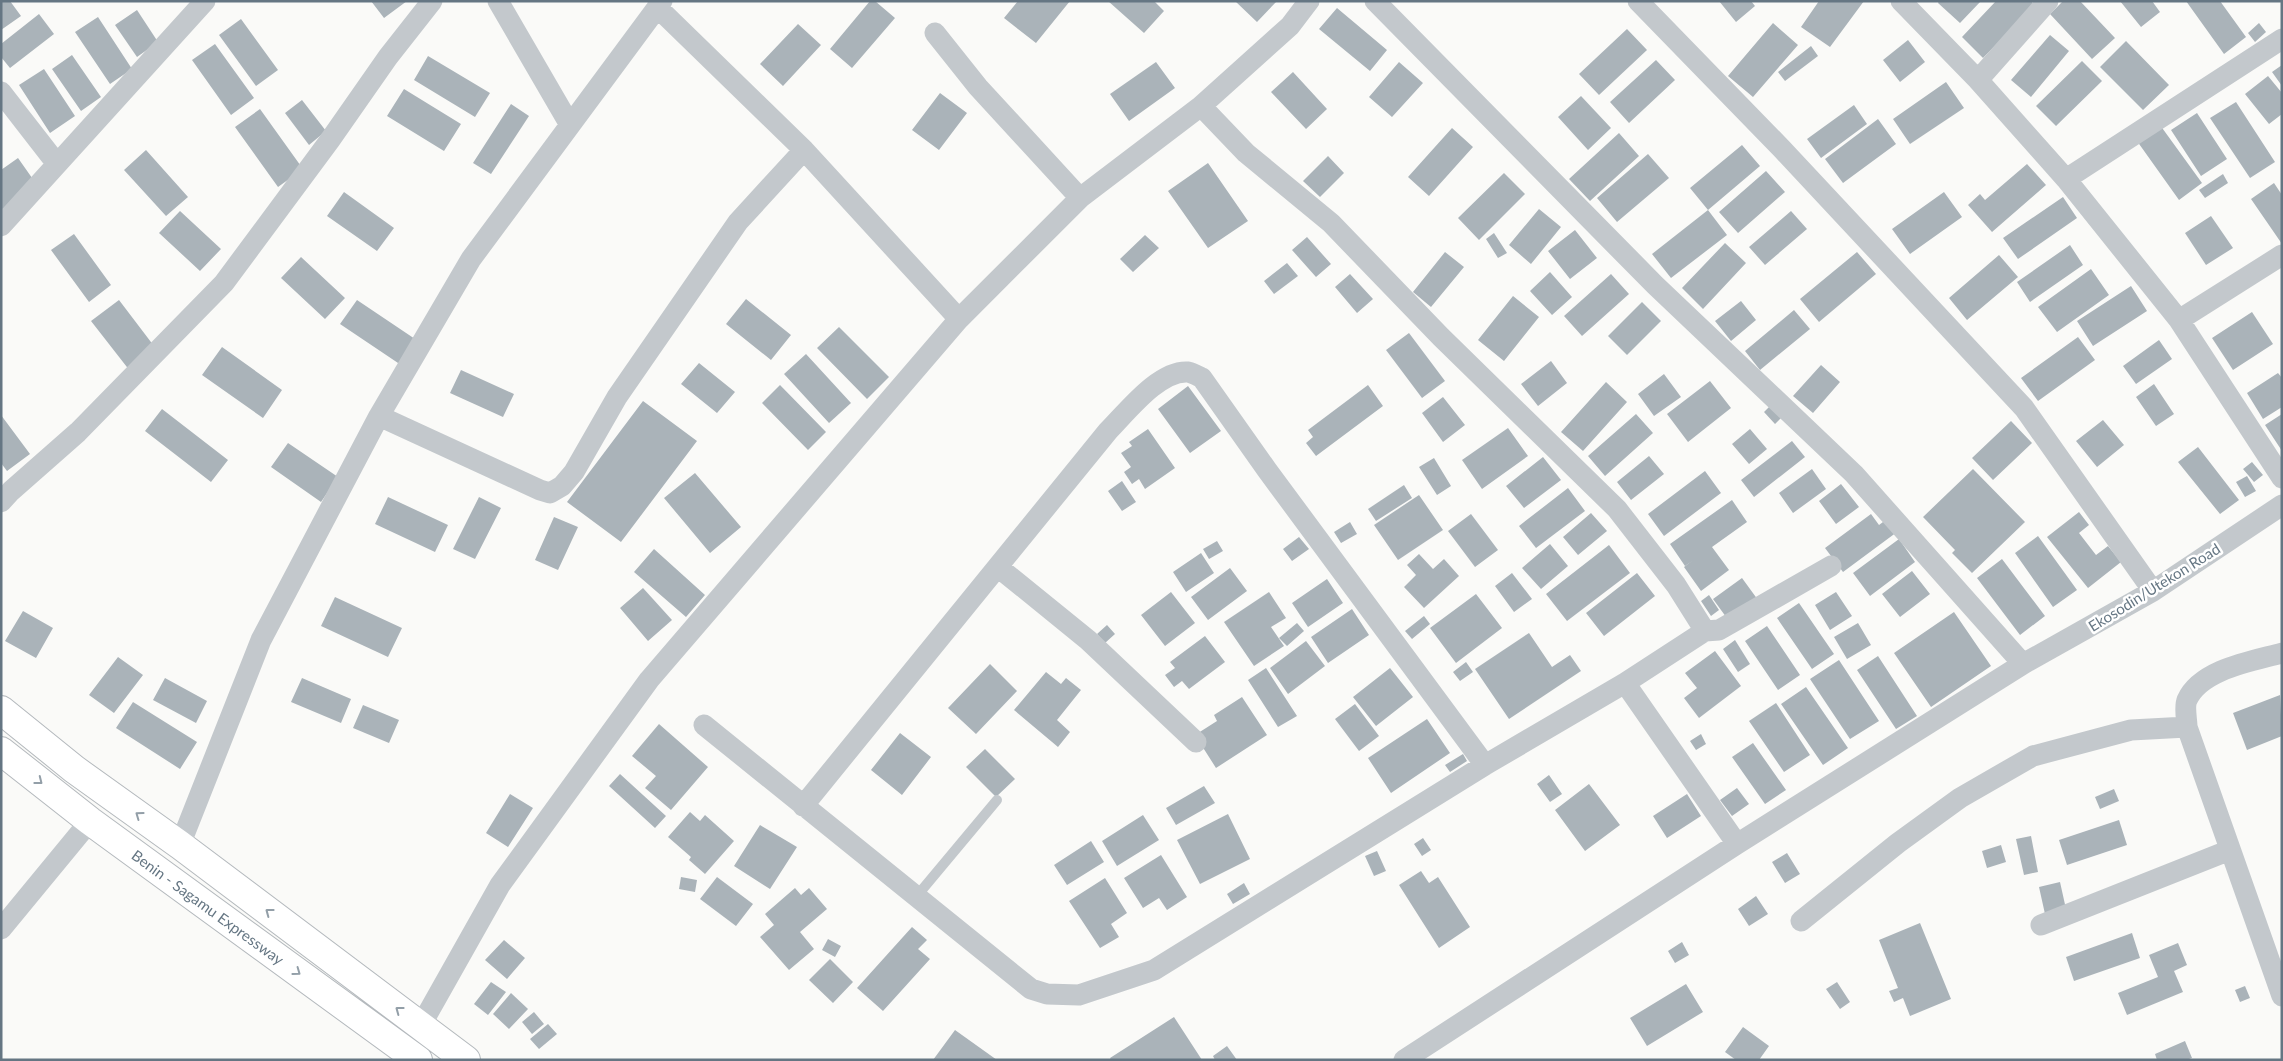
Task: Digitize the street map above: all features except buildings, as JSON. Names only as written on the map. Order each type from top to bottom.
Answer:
[{"type":"highway","points":[[1,710],[74,769],[180,845],[466,1060]]},
{"type":"highway","name":"Benin - Sagamu Expressway","points":[[1,751],[90,821],[418,1060]]},
{"type":"street","points":[[1,226],[205,1]]},
{"type":"street","points":[[1,502],[10,491],[78,432],[224,283],[330,140],[388,56],[432,1]]},
{"type":"street","points":[[498,1],[570,125]]},
{"type":"street","points":[[420,1027],[500,885],[649,680],[959,319],[1080,198],[1201,106],[1290,26],[1309,1]]},
{"type":"street","points":[[1375,1],[1655,285],[1854,474],[2023,664]]},
{"type":"street","points":[[1638,1],[1782,149],[2024,408],[2153,591]]},
{"type":"street","points":[[1901,1],[1978,80],[2066,179],[2179,320],[2282,478]]},
{"type":"street","points":[[1978,80],[2048,1]]},
{"type":"street","points":[[180,845],[261,640],[379,416],[471,259],[660,4],[804,150],[959,319]]},
{"type":"street","points":[[934,33],[978,87],[1080,198]]},
{"type":"street","points":[[2066,179],[2282,39]]},
{"type":"street","points":[[1,92],[57,164]]},
{"type":"street","points":[[1201,106],[1246,153],[1331,223],[1441,337],[1617,509],[1676,585],[1705,631]]},
{"type":"street","points":[[379,416],[540,490],[550,493],[562,486],[574,472],[617,397],[738,222],[804,150]]},
{"type":"street","points":[[2179,320],[2282,256]]},
{"type":"street","points":[[803,806],[1108,431],[1148,391],[1163,379],[1178,373],[1189,372],[1202,378],[1267,470],[1485,765]]},
{"type":"street","name":"Ekosodin/Utekon Road","points":[[1404,1060],[1737,844],[2023,664],[2153,591],[2282,505]]},
{"type":"street","points":[[704,725],[1031,989],[1047,994],[1079,995],[1154,970],[1485,765],[1625,683],[1639,672],[1705,631],[1719,630],[1831,566]]},
{"type":"street","points":[[998,567],[1088,640],[1196,742]]},
{"type":"street","points":[[2282,653],[2230,667],[2199,684],[2187,701],[2187,727],[2282,996]]},
{"type":"street","points":[[1625,683],[1737,844]]},
{"type":"street","points":[[1801,921],[1898,843],[1960,798],[2033,756],[2131,730],[2187,727]]},
{"type":"street","points":[[1,929],[90,821]]},
{"type":"street","points":[[2041,925],[2230,850]]},
{"type":"lane","points":[[916,897],[997,800]]}]
